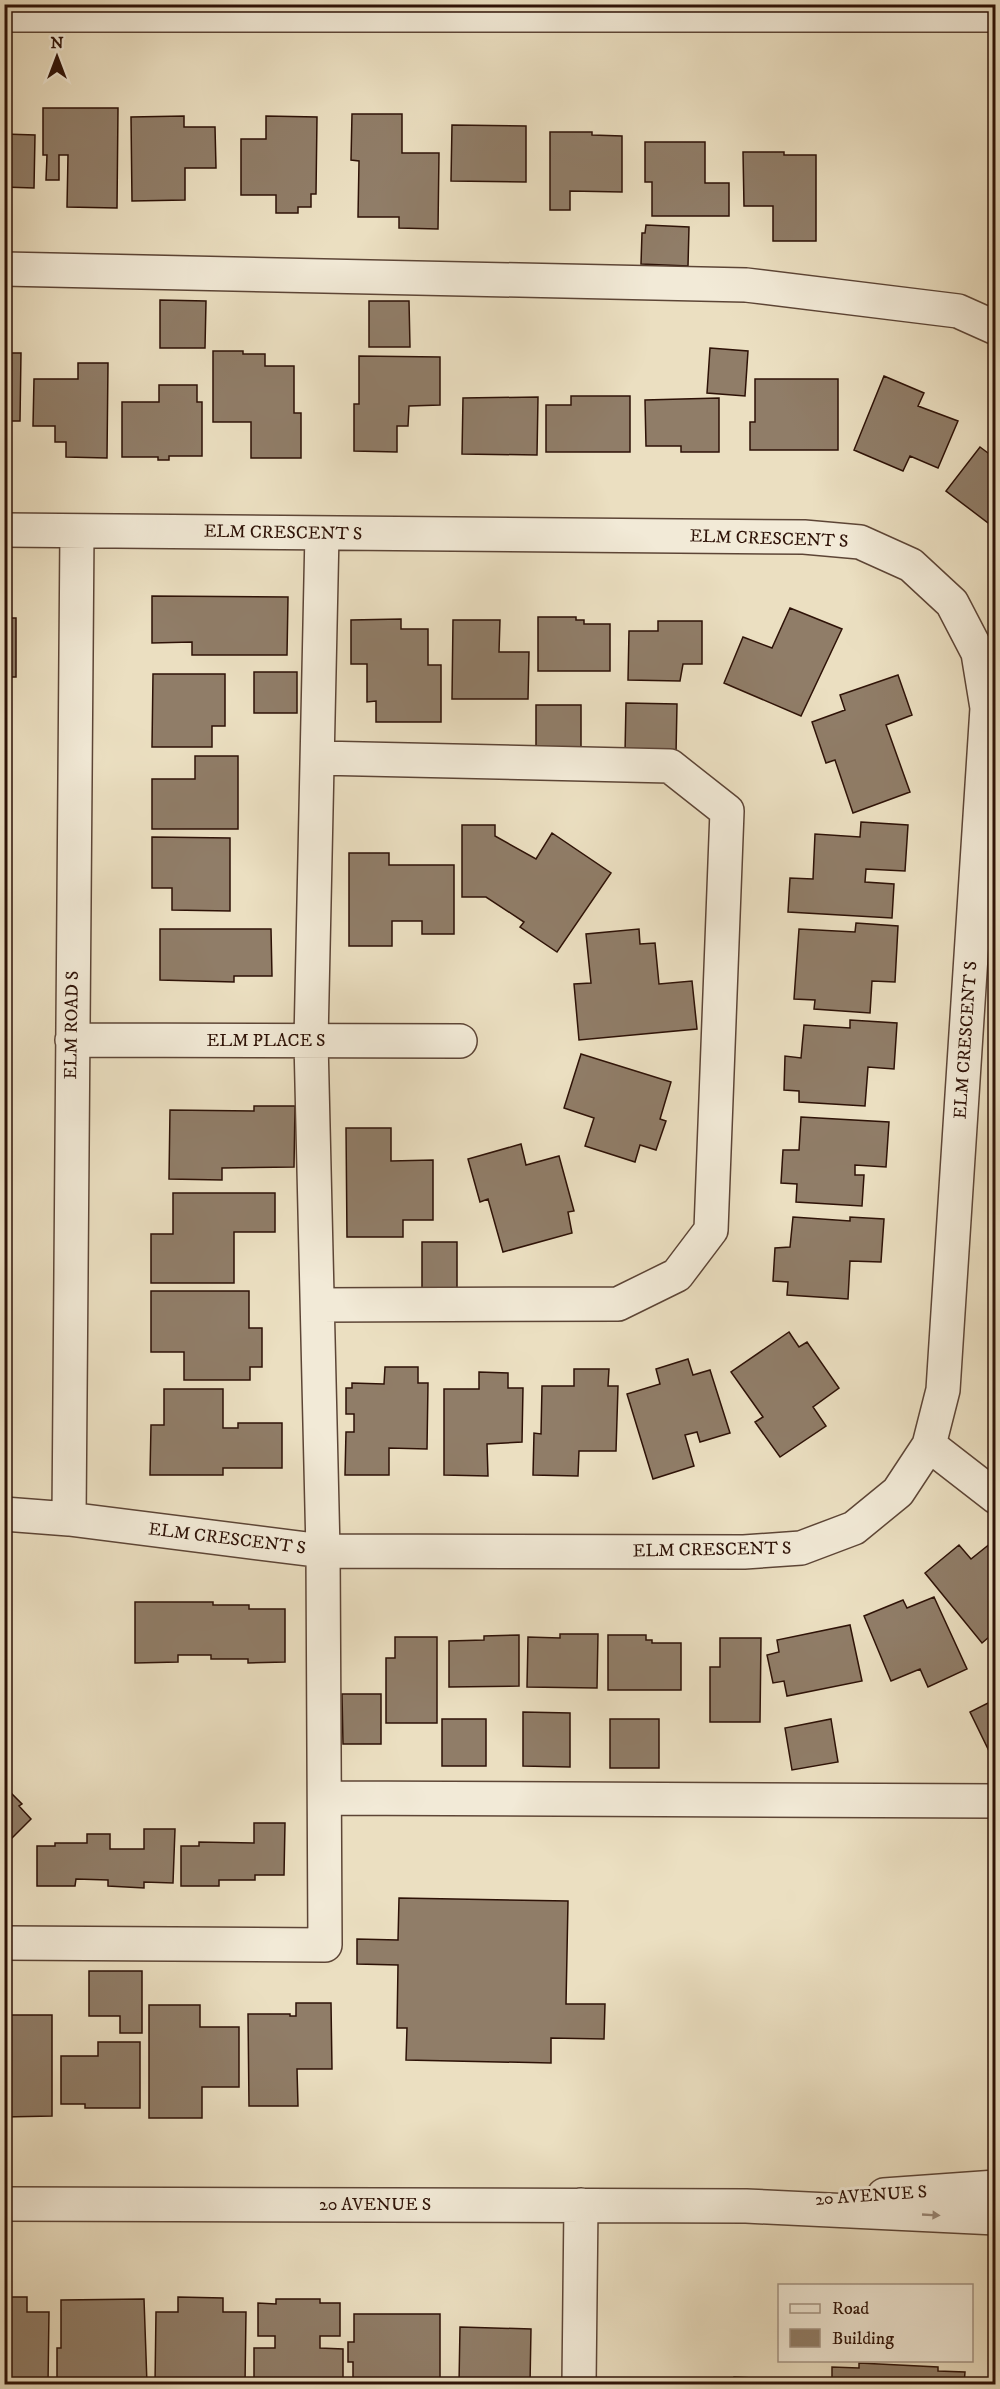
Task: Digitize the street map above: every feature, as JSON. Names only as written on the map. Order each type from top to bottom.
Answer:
[{"type":"street","points":[[4,15],[53,10],[996,15]]},
{"type":"street","points":[[4,269],[746,285],[958,312],[996,328]]},
{"type":"street","name":"ELM CRESCENT S","points":[[4,530],[804,537],[860,542],[911,565],[952,603],[987,652],[986,732],[943,1390],[928,1445],[898,1492],[854,1528],[801,1548],[744,1552],[323,1551],[69,1519],[4,1514]]},
{"type":"street","name":"ELM ROAD S","points":[[69,1519],[77,531]]},
{"type":"street","points":[[4,1942],[325,1945],[323,1551],[311,1041],[322,533]]},
{"type":"street","points":[[318,758],[670,766],[727,811],[711,1230],[677,1275],[618,1304],[318,1305]]},
{"type":"street","name":"ELM PLACE S","points":[[72,1040],[460,1041]]},
{"type":"street","points":[[928,1445],[996,1497]]},
{"type":"street","points":[[325,1798],[996,1801]]},
{"type":"street","name":"20 AVENUE S","points":[[746,2206],[996,2187]]},
{"type":"street","name":"20 AVENUE S","points":[[4,2204],[746,2206],[996,2218]]},
{"type":"street","points":[[579,2385],[581,2205]]},
{"type":"building","points":[[43,108],[118,108],[117,208],[67,207],[68,155],[59,155],[59,180],[46,180],[47,155],[43,155]]},
{"type":"building","points":[[352,114],[402,114],[402,153],[439,153],[438,229],[399,228],[399,217],[358,217],[359,161],[351,160]]},
{"type":"building","points":[[184,116],[184,127],[215,127],[216,168],[185,168],[185,200],[132,201],[131,117]]},
{"type":"building","points":[[266,116],[317,117],[316,194],[311,194],[311,207],[298,207],[298,213],[276,213],[276,195],[241,195],[241,139],[266,139]]},
{"type":"building","points":[[452,125],[526,126],[526,182],[451,181]]},
{"type":"building","points":[[550,132],[592,132],[592,135],[622,136],[622,192],[570,191],[570,210],[550,210]]},
{"type":"building","points":[[4,134],[35,135],[34,188],[4,187]]},
{"type":"building","points":[[645,142],[705,142],[705,183],[729,183],[729,216],[652,216],[652,182],[645,182]]},
{"type":"building","points":[[743,152],[816,155],[816,241],[773,241],[773,206],[744,206]]},
{"type":"building","points":[[646,225],[689,227],[688,266],[641,264],[642,233],[645,233]]},
{"type":"building","points":[[160,300],[206,301],[205,348],[160,348]]},
{"type":"building","points":[[369,301],[409,301],[410,347],[369,347]]},
{"type":"building","points":[[710,348],[748,351],[745,396],[707,393]]},
{"type":"building","points":[[213,351],[265,354],[265,366],[294,366],[294,413],[301,413],[301,458],[251,458],[251,422],[213,422]]},
{"type":"building","points":[[4,353],[21,353],[20,421],[4,421]]},
{"type":"building","points":[[359,356],[440,357],[440,405],[409,406],[408,426],[397,426],[397,452],[354,451],[354,404],[359,404]]},
{"type":"building","points":[[78,363],[108,363],[107,458],[66,457],[66,442],[55,442],[55,426],[33,426],[34,379],[78,379]]},
{"type":"building","points":[[884,376],[924,393],[918,406],[958,421],[938,468],[910,456],[903,471],[854,450]]},
{"type":"building","points":[[755,379],[838,379],[838,450],[750,450],[750,422],[755,422]]},
{"type":"building","points":[[159,385],[197,385],[197,402],[202,402],[202,456],[169,456],[169,460],[158,460],[158,457],[122,457],[122,402],[159,402]]},
{"type":"building","points":[[571,396],[630,396],[630,452],[546,452],[546,405],[571,405]]},
{"type":"building","points":[[538,397],[537,455],[462,454],[463,398]]},
{"type":"building","points":[[719,398],[719,452],[681,452],[681,446],[646,446],[645,400]]},
{"type":"building","points":[[980,447],[996,459],[996,529],[946,491]]},
{"type":"building","points":[[152,596],[288,597],[287,655],[192,655],[192,642],[152,643]]},
{"type":"building","points":[[790,608],[842,629],[801,716],[724,683],[743,637],[772,648]]},
{"type":"building","points":[[538,617],[576,617],[576,620],[584,620],[584,624],[610,624],[610,671],[538,671]]},
{"type":"building","points":[[4,618],[16,618],[16,677],[4,677]]},
{"type":"building","points":[[401,619],[401,629],[428,629],[428,665],[441,665],[441,722],[376,722],[376,701],[367,702],[367,664],[351,664],[351,620]]},
{"type":"building","points":[[453,620],[500,620],[499,652],[529,652],[528,699],[452,699]]},
{"type":"building","points":[[658,621],[702,621],[702,664],[683,664],[680,681],[628,680],[629,631],[658,631]]},
{"type":"building","points":[[254,672],[297,672],[297,713],[254,713]]},
{"type":"building","points":[[153,674],[225,674],[225,726],[212,726],[212,747],[152,747]]},
{"type":"building","points":[[898,675],[912,715],[886,725],[910,792],[853,813],[835,760],[826,763],[812,722],[845,710],[840,695]]},
{"type":"building","points":[[626,703],[677,704],[676,754],[625,753]]},
{"type":"building","points":[[536,705],[581,705],[581,752],[536,751]]},
{"type":"building","points":[[195,756],[238,756],[238,829],[152,829],[152,779],[195,779]]},
{"type":"building","points":[[861,822],[908,825],[905,871],[866,869],[865,882],[894,884],[892,918],[788,912],[790,878],[813,879],[815,834],[860,837]]},
{"type":"building","points":[[462,825],[495,825],[495,836],[536,859],[552,833],[611,873],[557,952],[520,927],[524,922],[486,897],[462,897]]},
{"type":"building","points":[[152,837],[230,838],[230,911],[172,910],[172,888],[152,888]]},
{"type":"building","points":[[349,853],[389,853],[389,865],[454,865],[454,934],[422,934],[422,921],[392,921],[392,946],[349,946]]},
{"type":"building","points":[[856,923],[898,926],[895,982],[872,981],[870,1013],[814,1009],[815,1000],[794,999],[799,929],[855,932]]},
{"type":"building","points":[[160,929],[271,929],[272,976],[234,976],[234,982],[160,980]]},
{"type":"building","points":[[639,929],[640,944],[655,943],[659,984],[692,981],[697,1029],[579,1040],[574,984],[591,983],[586,934]]},
{"type":"building","points":[[4,1020],[6,1020],[6,1060],[4,1060]]},
{"type":"building","points":[[850,1020],[897,1023],[894,1069],[868,1067],[865,1106],[799,1102],[799,1091],[784,1090],[785,1056],[801,1058],[804,1025],[850,1028]]},
{"type":"building","points":[[581,1054],[671,1082],[660,1119],[666,1121],[656,1150],[640,1145],[635,1162],[585,1146],[594,1118],[564,1108]]},
{"type":"building","points":[[254,1106],[295,1106],[294,1167],[222,1168],[222,1180],[169,1179],[170,1110],[254,1111]]},
{"type":"building","points":[[801,1117],[889,1122],[886,1167],[855,1165],[855,1175],[864,1175],[862,1206],[796,1202],[797,1184],[781,1183],[783,1150],[799,1150]]},
{"type":"building","points":[[346,1128],[391,1128],[391,1161],[433,1160],[433,1220],[403,1220],[403,1237],[347,1237]]},
{"type":"building","points":[[521,1144],[526,1165],[559,1156],[574,1211],[568,1212],[572,1233],[503,1252],[488,1199],[480,1202],[468,1159]]},
{"type":"building","points":[[173,1193],[275,1193],[275,1232],[234,1232],[234,1283],[151,1283],[151,1234],[173,1234]]},
{"type":"building","points":[[793,1217],[850,1221],[850,1217],[884,1219],[881,1262],[850,1261],[848,1299],[787,1295],[788,1282],[773,1281],[775,1248],[790,1247]]},
{"type":"building","points":[[422,1242],[457,1242],[457,1292],[422,1292]]},
{"type":"building","points":[[151,1291],[249,1291],[249,1328],[262,1328],[262,1367],[250,1367],[250,1380],[184,1380],[184,1352],[151,1352]]},
{"type":"building","points":[[789,1332],[799,1347],[807,1342],[839,1388],[813,1407],[826,1426],[780,1457],[755,1422],[763,1417],[731,1372]]},
{"type":"building","points":[[688,1359],[693,1375],[710,1370],[730,1433],[700,1442],[697,1432],[685,1435],[694,1466],[653,1479],[627,1394],[660,1384],[656,1369]]},
{"type":"building","points":[[385,1367],[418,1367],[418,1383],[428,1383],[427,1449],[389,1448],[389,1475],[345,1475],[346,1432],[354,1432],[354,1414],[346,1414],[346,1388],[352,1388],[352,1383],[384,1384]]},
{"type":"building","points":[[574,1369],[609,1369],[608,1386],[618,1386],[616,1451],[579,1451],[578,1476],[533,1475],[534,1433],[541,1434],[542,1386],[574,1386]]},
{"type":"building","points":[[479,1372],[508,1373],[508,1388],[523,1388],[522,1442],[487,1444],[488,1476],[444,1475],[444,1389],[479,1389]]},
{"type":"building","points":[[164,1389],[223,1389],[223,1428],[238,1428],[238,1423],[282,1423],[282,1468],[223,1468],[223,1475],[150,1475],[151,1425],[164,1425]]},
{"type":"building","points":[[996,1539],[996,1631],[982,1643],[925,1573],[959,1545],[971,1559]]},
{"type":"building","points":[[934,1597],[967,1669],[928,1687],[920,1669],[891,1681],[864,1616],[903,1600],[907,1608]]},
{"type":"building","points":[[135,1602],[213,1602],[213,1605],[249,1605],[249,1609],[285,1609],[285,1662],[248,1663],[248,1659],[211,1659],[211,1655],[178,1655],[178,1662],[135,1663]]},
{"type":"building","points":[[850,1625],[862,1681],[787,1696],[784,1681],[773,1683],[767,1655],[779,1652],[777,1640]]},
{"type":"building","points":[[560,1634],[598,1634],[597,1688],[527,1687],[528,1637],[560,1638]]},
{"type":"building","points":[[519,1635],[519,1686],[449,1687],[449,1641],[484,1640],[484,1636]]},
{"type":"building","points":[[608,1635],[646,1635],[646,1640],[652,1640],[652,1643],[681,1643],[681,1690],[608,1690]]},
{"type":"building","points":[[395,1637],[437,1637],[437,1723],[386,1723],[386,1658],[395,1658]]},
{"type":"building","points":[[720,1638],[761,1638],[760,1722],[710,1722],[710,1667],[720,1667]]},
{"type":"building","points":[[342,1694],[381,1694],[381,1744],[343,1744]]},
{"type":"building","points":[[996,1699],[996,1750],[990,1753],[970,1712]]},
{"type":"building","points":[[523,1712],[570,1713],[570,1767],[523,1766]]},
{"type":"building","points":[[442,1719],[486,1719],[486,1766],[442,1766]]},
{"type":"building","points":[[610,1719],[659,1719],[659,1768],[610,1768]]},
{"type":"building","points":[[831,1719],[838,1762],[792,1770],[785,1728]]},
{"type":"building","points":[[4,1786],[22,1804],[19,1806],[31,1819],[4,1846]]},
{"type":"building","points":[[254,1823],[285,1823],[284,1875],[255,1875],[255,1880],[219,1880],[219,1886],[181,1886],[181,1846],[199,1846],[199,1842],[254,1843]]},
{"type":"building","points":[[144,1829],[175,1829],[173,1883],[144,1882],[144,1888],[108,1886],[108,1880],[76,1879],[75,1886],[37,1886],[37,1846],[55,1846],[55,1843],[87,1843],[87,1834],[110,1834],[110,1849],[144,1849]]},
{"type":"building","points":[[399,1898],[568,1901],[566,2004],[605,2004],[604,2039],[551,2038],[551,2063],[406,2060],[407,2028],[397,2028],[398,1965],[357,1964],[357,1939],[398,1940]]},
{"type":"building","points":[[89,1971],[142,1971],[142,2033],[120,2033],[120,2016],[89,2016]]},
{"type":"building","points":[[296,2003],[331,2003],[332,2069],[297,2069],[298,2106],[249,2106],[248,2014],[296,2016]]},
{"type":"building","points":[[149,2005],[200,2005],[200,2027],[239,2027],[239,2087],[202,2087],[202,2118],[149,2118]]},
{"type":"building","points":[[4,2015],[52,2015],[52,2116],[4,2117]]},
{"type":"building","points":[[98,2042],[140,2042],[140,2108],[85,2108],[85,2104],[61,2104],[61,2056],[98,2056]]},
{"type":"building","points":[[4,2297],[27,2297],[27,2312],[49,2312],[48,2384],[4,2384]]},
{"type":"building","points":[[178,2297],[223,2298],[223,2312],[246,2312],[245,2384],[155,2384],[156,2312],[178,2312]]},
{"type":"building","points":[[144,2299],[147,2384],[57,2384],[57,2348],[61,2348],[61,2300]]},
{"type":"building","points":[[276,2299],[320,2299],[320,2303],[340,2303],[340,2336],[320,2336],[320,2348],[343,2349],[343,2384],[254,2384],[254,2348],[275,2348],[275,2336],[258,2336],[258,2303],[276,2304]]},
{"type":"building","points":[[354,2314],[440,2314],[440,2384],[353,2384],[353,2362],[348,2362],[348,2342],[354,2342]]},
{"type":"building","points":[[460,2327],[531,2329],[530,2384],[459,2384]]},
{"type":"building","points":[[859,2363],[938,2367],[938,2371],[965,2372],[964,2384],[832,2384],[832,2367],[859,2368]]},
{"type":"building","points":[[734,2377],[813,2381],[813,2384],[708,2384],[708,2381],[734,2382]]}]
